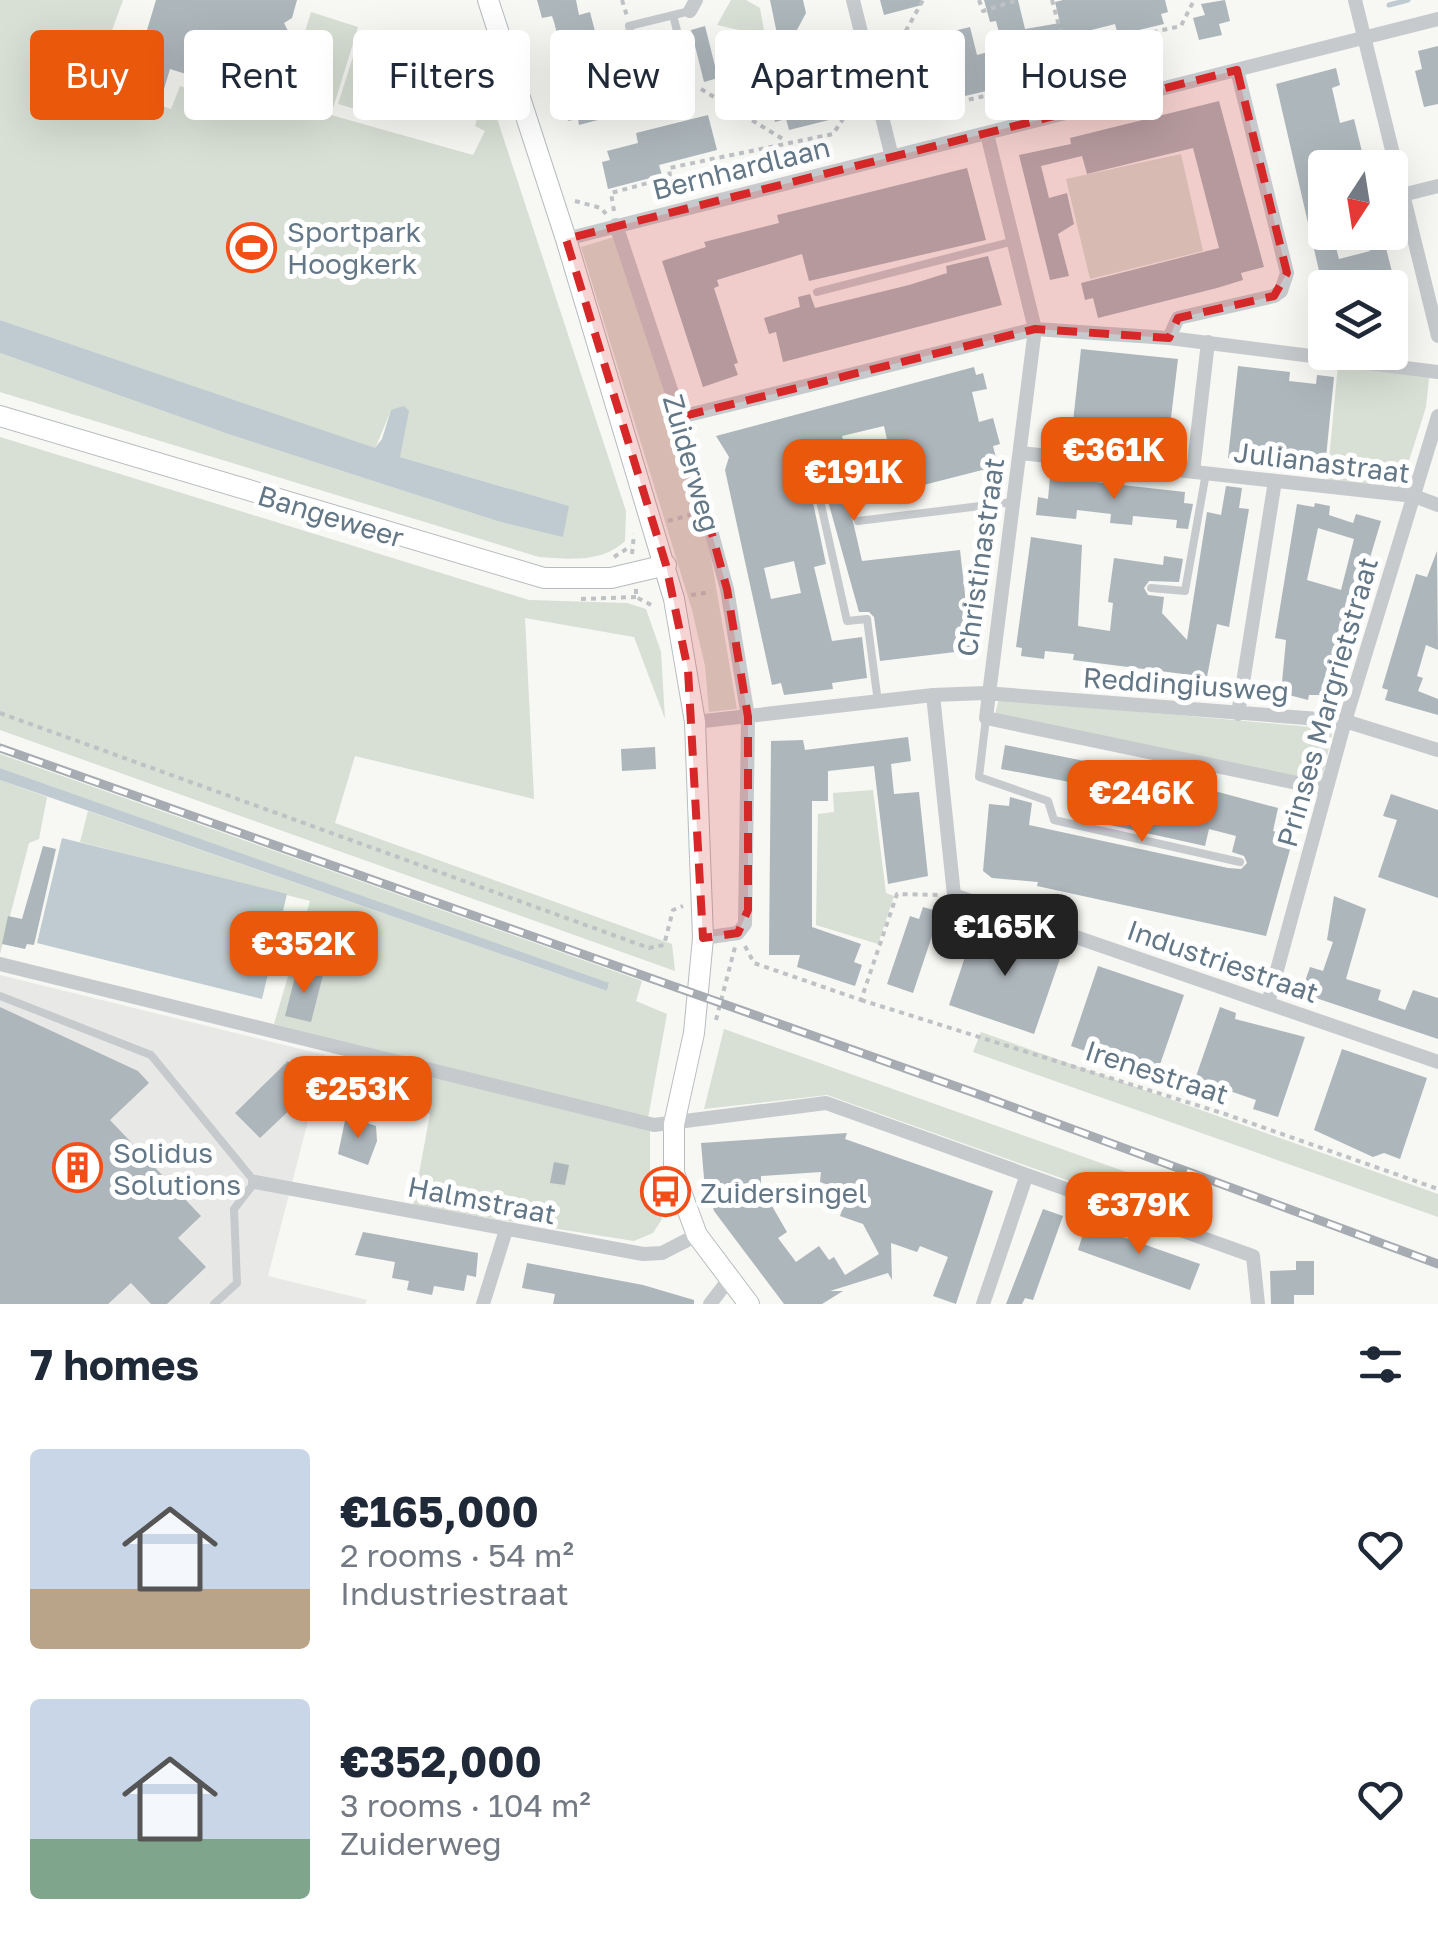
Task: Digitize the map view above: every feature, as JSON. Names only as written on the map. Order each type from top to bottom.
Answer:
[{"type":"street","name":"Zuiderweg","points":[[488,0],[666,565],[695,722],[703,938],[694,1033],[674,1124],[674,1173],[697,1234],[749,1304]]},
{"type":"street","points":[[854,0],[861,30]]},
{"type":"street","points":[[1356,0],[1391,150]]},
{"type":"street","name":"Bernhardlaan","points":[[1163,89],[1438,20]]},
{"type":"street","points":[[1169,338],[1178,318],[1274,296],[1286,282],[1237,70]]},
{"type":"street","points":[[883,120],[892,157]]},
{"type":"street","name":"Bernhardlaan","points":[[566,239],[1042,120]]},
{"type":"street","name":"Christinastraat","points":[[985,694],[1035,329],[988,134]]},
{"type":"street","points":[[1408,194],[1438,186]]},
{"type":"street","points":[[1408,218],[1438,336]]},
{"type":"street","name":"Zuiderweg","points":[[616,225],[680,417],[727,589],[748,717],[748,910],[738,933]]},
{"type":"street","points":[[680,417],[1035,329],[1208,342],[1438,372]]},
{"type":"street","points":[[1200,473],[1208,342]]},
{"type":"street","name":"Bangeweer","points":[[0,416],[520,573],[570,580],[634,574],[666,565]]},
{"type":"street","name":"Prinses Margrietstraat","points":[[1268,1003],[1345,722],[1438,416]]},
{"type":"street","name":"Julianastraat","points":[[1020,453],[1414,496],[1438,505]]},
{"type":"street","points":[[1238,714],[1274,480]]},
{"type":"street","points":[[985,694],[986,718],[1326,789]]},
{"type":"street","name":"Reddingiusweg","points":[[695,722],[932,695],[985,694],[1345,722],[1438,750]]},
{"type":"street","points":[[932,695],[954,895]]},
{"type":"street","name":"Industriestraat","points":[[954,895],[1438,1062]]},
{"type":"street","points":[[703,938],[738,933]]},
{"type":"street","points":[[0,964],[654,1125],[826,1103],[1254,1256],[1258,1304]]},
{"type":"street","points":[[983,1304],[1026,1177]]},
{"type":"street","name":"Halmstraat","points":[[254,1182],[643,1254],[662,1253],[697,1234]]},
{"type":"street","points":[[483,1304],[506,1230]]},
{"type":"street","points":[[710,1304],[730,1278]]},
{"type":"lane","points":[[630,30],[629,26],[693,6]]},
{"type":"lane","points":[[674,15],[678,30]]},
{"type":"lane","points":[[817,292],[1014,241]]},
{"type":"lane","points":[[1151,588],[1185,591],[1200,473]]},
{"type":"lane","points":[[820,496],[847,621],[867,619],[878,702]]},
{"type":"lane","points":[[858,522],[1014,502]]},
{"type":"lane","points":[[986,718],[979,777],[1048,800],[1054,820],[1240,862]]},
{"type":"lane","points":[[0,996],[151,1055],[254,1182],[234,1209],[237,1283],[214,1304]]},
{"type":"path","points":[[906,30],[923,0]]},
{"type":"path","points":[[979,0],[983,11],[1018,0]]},
{"type":"path","points":[[1052,0],[1060,30]]},
{"type":"path","points":[[1163,30],[1182,26],[1194,0]]},
{"type":"path","name":"Bernhardlaan","points":[[695,85],[786,142]]},
{"type":"path","name":"Bernhardlaan","points":[[616,225],[610,193],[670,177],[669,168],[833,134],[843,120]]},
{"type":"path","points":[[570,200],[601,208],[616,225]]},
{"type":"path","points":[[636,529],[631,546],[636,597],[652,602],[658,612]]},
{"type":"path","points":[[0,712],[649,948],[664,945],[673,910],[684,906],[684,923]]},
{"type":"path","points":[[861,1000],[897,894],[954,895]]},
{"type":"path","name":"Irenestraat","points":[[738,933],[754,962],[861,1000],[1225,1114],[1438,1189]]},
{"type":"highlighted area","points":[[1237,70],[1287,273],[1274,296],[1178,318],[1169,338],[1035,329],[680,417],[727,589],[748,717],[748,910],[738,933],[703,938],[688,670],[666,565],[566,239]]},
{"type":"shaded area","points":[[0,0],[123,0],[112,30],[30,30],[30,120],[164,120],[164,107],[171,109],[180,86],[184,87],[184,120],[333,120],[333,116],[473,155],[485,131],[475,126],[477,120],[498,120],[626,511],[625,541],[596,556],[539,557],[0,392],[0,353],[231,435],[497,521],[563,536],[568,506],[400,457],[391,410],[375,449],[0,320]]},
{"type":"shaded area","points":[[731,0],[746,0],[760,8],[764,30],[739,30],[717,25]]},
{"type":"shaded area","points":[[311,12],[358,27],[353,30],[353,43],[333,108],[333,30],[306,30]]},
{"type":"shaded area","points":[[353,57],[353,108],[338,104]]},
{"type":"shaded area","points":[[1181,154],[1203,251],[1090,279],[1066,179]]},
{"type":"shaded area","points":[[614,237],[685,453],[708,540],[737,709],[709,712],[705,666],[692,610],[581,247]]},
{"type":"shaded area","points":[[0,320],[375,448],[391,410],[404,406],[409,411],[400,457],[569,506],[563,537],[497,521],[231,435],[0,353]]},
{"type":"shaded area","points":[[1338,370],[1373,370],[1429,378],[1426,407],[1400,489],[1327,480]]},
{"type":"shaded area","points":[[0,437],[529,600],[627,603],[646,609],[661,652],[665,719],[634,637],[525,618],[534,799],[355,756],[335,823],[672,944],[675,971],[0,730]]},
{"type":"shaded area","points":[[999,699],[1333,729],[1321,784],[995,714]]},
{"type":"shaded area","points":[[0,754],[642,981],[636,1001],[667,1014],[648,1118],[274,1024],[310,901],[80,842],[88,811],[607,991],[609,984],[0,768]]},
{"type":"shaded area","points":[[0,768],[609,983],[607,991],[0,780]]},
{"type":"shaded area","points":[[0,780],[47,797],[39,839],[29,843],[0,954]]},
{"type":"shaded area","points":[[873,790],[886,893],[894,896],[878,944],[816,925],[818,814],[834,812],[833,793]]},
{"type":"shaded area","points":[[62,838],[287,894],[262,999],[37,943]]},
{"type":"shaded area","points":[[0,975],[325,1055],[268,1276],[367,1300],[365,1304],[0,1304]]},
{"type":"shaded area","points":[[724,1029],[1202,1199],[1194,1225],[827,1095],[704,1109]]},
{"type":"shaded area","points":[[981,1032],[1438,1194],[1438,1217],[973,1052]]},
{"type":"shaded area","points":[[377,1064],[650,1130],[650,1177],[662,1219],[653,1233],[634,1241],[413,1206],[430,1114],[371,1098]]},
{"type":"building","points":[[156,0],[297,0],[292,18],[284,23],[288,30],[184,30],[184,73],[170,69],[164,89],[164,30],[147,30]]},
{"type":"building","points":[[537,0],[576,0],[579,15],[590,12],[595,30],[556,30],[552,16],[542,18]]},
{"type":"building","points":[[770,0],[803,0],[806,13],[797,30],[776,30]]},
{"type":"building","points":[[880,0],[921,0],[922,5],[884,15]]},
{"type":"building","points":[[984,0],[1018,0],[1025,29],[1060,23],[1055,2],[1063,0],[1165,0],[1168,12],[1161,14],[1164,24],[1139,30],[1117,30],[1115,24],[1091,30],[998,30],[996,21],[990,22]]},
{"type":"building","points":[[1225,0],[1230,21],[1219,24],[1222,35],[1199,40],[1193,18],[1205,15],[1201,4]]},
{"type":"building","points":[[705,26],[715,79],[704,82],[695,30],[691,30]]},
{"type":"building","points":[[970,27],[977,55],[985,53],[985,91],[965,96],[965,30],[958,30]]},
{"type":"building","points":[[1438,46],[1438,104],[1424,107],[1415,71],[1422,69],[1418,51]]},
{"type":"building","points":[[1336,68],[1340,85],[1332,88],[1340,123],[1354,119],[1362,150],[1308,150],[1308,223],[1276,84]]},
{"type":"building","points":[[1219,101],[1264,267],[1241,273],[1243,280],[1217,288],[1098,318],[1093,298],[1085,300],[1081,283],[1219,248],[1193,148],[1087,174],[1082,156],[1041,166],[1049,198],[1067,193],[1074,224],[1058,234],[1069,276],[1050,280],[1019,155],[1071,144],[1070,138],[1142,120],[1163,120],[1163,115]]},
{"type":"building","points":[[708,115],[717,150],[659,165],[662,175],[608,189],[602,162],[610,160],[607,151],[638,143],[636,133]]},
{"type":"building","points":[[786,120],[829,120],[789,130]]},
{"type":"building","points":[[967,168],[986,240],[809,281],[802,254],[717,280],[719,286],[714,288],[738,363],[734,364],[738,375],[703,387],[662,261],[706,247],[704,242],[779,223],[777,215]]},
{"type":"building","points":[[1314,250],[1337,250],[1339,259],[1370,250],[1386,250],[1392,270],[1319,270]]},
{"type":"building","points":[[988,256],[1002,305],[783,362],[776,332],[769,334],[764,318],[800,307],[798,297],[810,294],[815,308],[909,285],[947,273],[946,266]]},
{"type":"building","points":[[1081,349],[1178,359],[1167,451],[1071,440]]},
{"type":"building","points":[[1238,366],[1290,372],[1289,381],[1316,384],[1317,375],[1334,377],[1325,468],[1273,463],[1274,454],[1247,451],[1246,460],[1228,458]]},
{"type":"building","points":[[974,367],[976,375],[983,373],[987,389],[972,392],[979,422],[993,418],[1000,444],[993,446],[998,466],[849,504],[862,561],[960,550],[969,630],[978,629],[980,643],[972,644],[972,650],[880,661],[874,617],[869,612],[859,612],[826,494],[816,489],[812,498],[826,564],[814,567],[832,641],[862,637],[867,678],[832,683],[833,689],[784,695],[781,683],[772,685],[725,470],[729,457],[716,436]],"holes":[[[884,426],[890,453],[849,464],[842,436]],[[794,561],[801,593],[771,599],[764,568]]]},
{"type":"building","points":[[1050,477],[1185,492],[1184,503],[1193,504],[1188,529],[1176,528],[1177,520],[1133,516],[1132,525],[1110,523],[1111,514],[1077,510],[1076,519],[1036,515],[1038,497],[1048,499]]},
{"type":"building","points":[[1226,486],[1242,488],[1239,508],[1249,509],[1229,627],[1217,624],[1207,677],[1073,660],[1074,654],[1045,651],[1044,659],[1021,656],[1022,648],[1016,647],[1031,537],[1082,545],[1078,626],[1110,631],[1113,603],[1108,602],[1114,558],[1163,565],[1164,556],[1183,559],[1179,582],[1149,581],[1144,588],[1148,595],[1164,597],[1162,613],[1187,640],[1207,512],[1221,515]]},
{"type":"building","points":[[1315,503],[1330,506],[1329,515],[1353,523],[1356,514],[1381,521],[1342,651],[1338,650],[1335,695],[1309,695],[1308,700],[1281,693],[1286,640],[1275,638],[1297,504],[1314,507]],"holes":[[[1318,528],[1354,539],[1341,590],[1307,580]]]},
{"type":"building","points":[[1437,551],[1438,650],[1426,645],[1417,676],[1423,678],[1418,691],[1438,699],[1438,715],[1385,700],[1388,690],[1382,688],[1416,574],[1427,577]]},
{"type":"building","points":[[908,737],[911,761],[891,764],[894,794],[919,792],[928,876],[888,884],[874,766],[828,771],[828,801],[812,801],[812,927],[861,944],[854,962],[862,965],[855,986],[797,967],[800,955],[769,955],[771,741],[803,740],[805,750]]},
{"type":"building","points":[[1005,745],[1159,776],[1278,808],[1273,831],[1288,835],[1286,844],[1291,846],[1266,936],[1037,886],[1038,882],[992,878],[983,871],[989,804],[1009,806],[1010,797],[1032,803],[1029,825],[1228,868],[1241,869],[1247,863],[1244,856],[1232,852],[1236,836],[1209,829],[1205,846],[1074,817],[1076,805],[1098,808],[1101,788],[1001,769]]},
{"type":"building","points":[[655,747],[656,769],[622,771],[621,749]]},
{"type":"building","points":[[1391,794],[1438,810],[1438,898],[1378,877],[1397,820],[1383,816]]},
{"type":"building","points":[[43,846],[56,849],[34,945],[27,944],[25,949],[2,944],[8,916],[22,919]]},
{"type":"building","points":[[1334,896],[1366,909],[1346,979],[1381,990],[1378,1000],[1405,1010],[1413,990],[1438,998],[1438,1039],[1301,993],[1310,967],[1323,971],[1333,942],[1327,940]]},
{"type":"building","points":[[923,907],[940,912],[913,993],[887,984],[910,916],[919,919]]},
{"type":"building","points":[[976,924],[1062,953],[1034,1034],[949,1005]]},
{"type":"building","points":[[1098,966],[1184,995],[1156,1076],[1071,1046]]},
{"type":"building","points":[[297,969],[323,975],[311,1022],[285,1016]]},
{"type":"building","name":"Solidus Solutions","points":[[0,1007],[138,1071],[149,1083],[110,1120],[201,1216],[178,1238],[206,1267],[167,1304],[151,1304],[131,1283],[108,1304],[0,1304]]},
{"type":"building","points":[[1220,1007],[1236,1013],[1235,1019],[1305,1037],[1278,1117],[1253,1109],[1256,1100],[1221,1088],[1218,1097],[1192,1088]]},
{"type":"building","points":[[1342,1049],[1427,1078],[1400,1159],[1384,1153],[1373,1157],[1314,1130]]},
{"type":"building","points":[[288,1061],[314,1087],[260,1138],[235,1113]]},
{"type":"building","points":[[346,1116],[376,1126],[377,1141],[368,1165],[338,1154]]},
{"type":"building","points":[[847,1133],[845,1139],[993,1191],[956,1304],[933,1296],[948,1257],[920,1246],[917,1252],[891,1243],[892,1280],[888,1273],[830,1291],[843,1291],[822,1304],[784,1304],[714,1211],[704,1178],[701,1143]],"holes":[[[821,1172],[820,1182],[848,1192],[840,1216],[863,1224],[879,1254],[845,1275],[834,1257],[829,1260],[819,1246],[796,1262],[778,1238],[787,1232],[761,1187],[761,1176]]]},
{"type":"building","points":[[554,1162],[569,1165],[565,1185],[550,1183]]},
{"type":"building","points":[[1043,1209],[1063,1216],[1033,1300],[1025,1298],[1022,1304],[1006,1304]]},
{"type":"building","points":[[1086,1224],[1200,1264],[1190,1290],[1078,1250]]},
{"type":"building","points":[[363,1232],[478,1253],[476,1277],[467,1275],[464,1291],[434,1286],[432,1295],[407,1290],[409,1281],[392,1278],[395,1262],[355,1255]]},
{"type":"building","points":[[1296,1261],[1314,1261],[1314,1295],[1294,1295],[1294,1304],[1271,1304],[1270,1271],[1296,1270]]},
{"type":"building","points":[[527,1263],[643,1285],[694,1300],[694,1304],[553,1304],[555,1294],[522,1288]]},
{"type":"waterway","points":[[1389,5],[1408,0]]},
{"type":"railway","points":[[0,748],[972,1092],[1438,1264]]},
{"type":"place","name":"Sportpark Hoogkerk","points":[[252,247]]},
{"type":"place","name":"Solidus Solutions","points":[[78,1168]]},
{"type":"place","name":"Zuidersingel","points":[[665,1192]]}]
